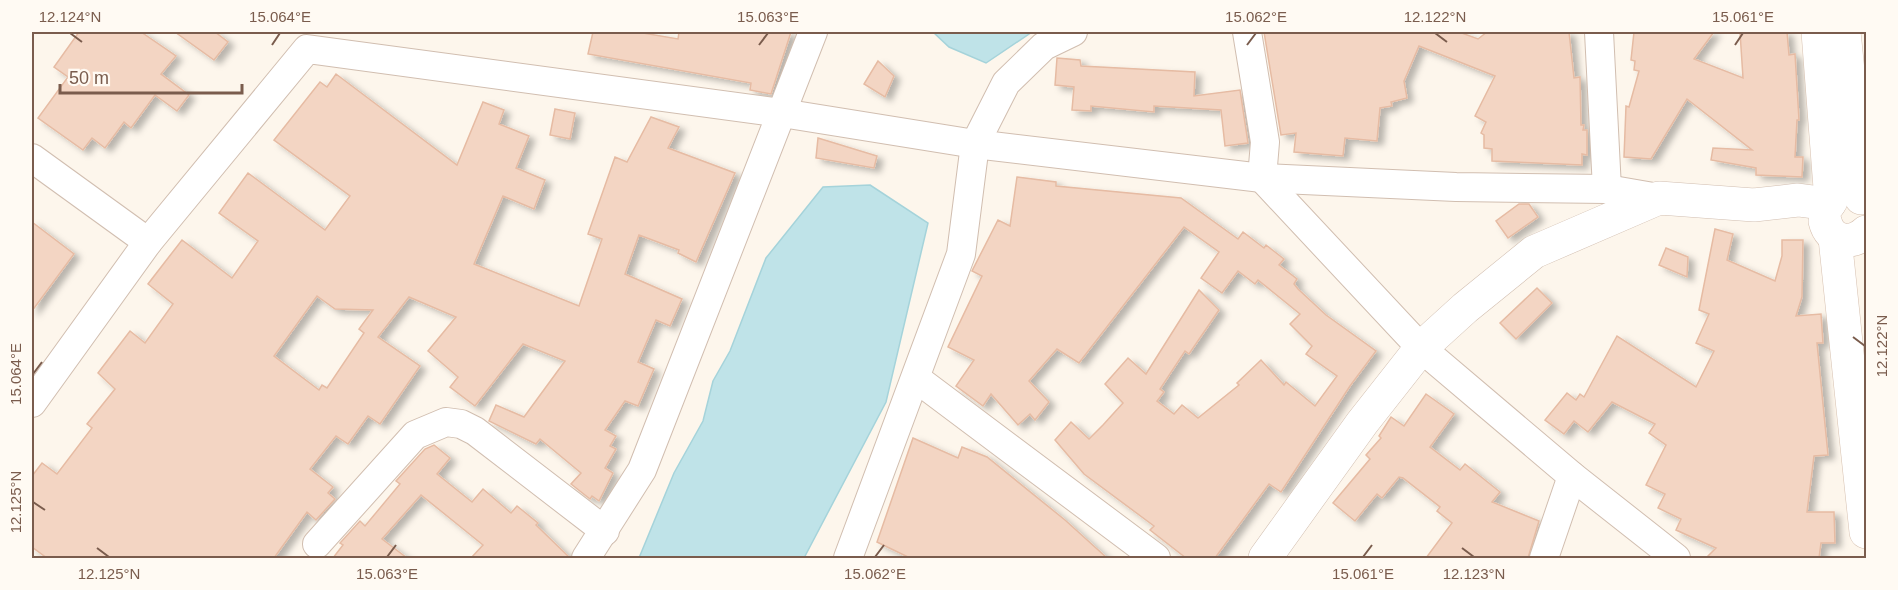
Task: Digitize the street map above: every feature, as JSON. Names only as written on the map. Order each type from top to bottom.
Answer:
[{"type":"street","points":[[586,558],[642,471],[813,32]]},
{"type":"street","points":[[848,558],[917,380],[961,254],[975,144],[1006,83],[1044,46],[1073,32]]},
{"type":"street","points":[[1247,32],[1265,142],[1262,178],[1421,348],[1572,476],[1676,558]]},
{"type":"street","points":[[1599,32],[1607,189]]},
{"type":"street","points":[[1818,32],[1849,220]]},
{"type":"street","points":[[1844,32],[1849,220],[1866,532]]},
{"type":"street","points":[[32,403],[148,242],[303,40],[975,144],[1262,178],[1456,187],[1607,189],[1659,198],[1754,205],[1798,200],[1849,220]]},
{"type":"street","points":[[32,158],[148,242]]},
{"type":"street","points":[[1265,558],[1362,423],[1421,348],[1465,308],[1534,252],[1659,198]]},
{"type":"street","points":[[917,380],[1156,558]]},
{"type":"street","points":[[317,544],[415,435],[446,422],[461,424],[475,431],[604,531]]},
{"type":"street","points":[[1544,558],[1572,476]]},
{"type":"water","points":[[933,32],[1032,32],[986,63],[949,47]]},
{"type":"water","points":[[870,185],[928,223],[886,402],[804,558],[639,558],[674,473],[703,421],[713,381],[730,351],[766,258],[823,187]]},
{"type":"building","points":[[79,32],[141,32],[176,56],[161,74],[189,95],[177,111],[155,95],[131,128],[124,122],[105,148],[92,138],[83,150],[38,118],[68,77],[54,67]]},
{"type":"building","points":[[175,32],[215,32],[228,42],[214,60]]},
{"type":"building","points":[[593,32],[637,32],[678,39],[679,32],[791,32],[771,94],[750,90],[751,83],[588,54]]},
{"type":"building","points":[[1264,32],[1459,32],[1478,39],[1487,32],[1569,32],[1574,78],[1580,77],[1581,125],[1584,125],[1583,130],[1587,130],[1587,155],[1582,154],[1582,165],[1492,161],[1492,149],[1484,148],[1484,135],[1481,133],[1486,122],[1475,116],[1495,76],[1419,46],[1404,81],[1407,98],[1391,102],[1392,106],[1380,108],[1377,141],[1345,138],[1343,156],[1294,152],[1296,133],[1281,135]]},
{"type":"building","points":[[1634,32],[1714,32],[1694,59],[1743,78],[1740,32],[1787,32],[1789,55],[1795,54],[1799,120],[1797,120],[1795,157],[1803,157],[1802,177],[1756,175],[1756,168],[1711,160],[1713,148],[1752,150],[1687,99],[1651,159],[1624,157],[1626,106],[1629,107],[1639,71],[1634,70],[1635,61],[1631,60]]},
{"type":"building","points":[[1057,58],[1080,60],[1081,66],[1195,72],[1194,96],[1240,90],[1248,143],[1225,146],[1221,110],[1154,106],[1154,112],[1091,106],[1091,111],[1072,110],[1074,87],[1055,85]]},
{"type":"building","points":[[878,61],[894,76],[885,97],[864,84]]},
{"type":"building","points":[[336,74],[457,165],[483,102],[504,110],[499,124],[529,136],[516,168],[545,180],[534,209],[503,196],[474,264],[579,306],[602,239],[588,234],[615,157],[627,162],[651,117],[679,127],[668,148],[735,173],[696,262],[678,253],[679,250],[639,235],[625,274],[682,299],[670,326],[656,320],[638,362],[654,369],[638,406],[625,401],[605,430],[616,436],[610,446],[616,449],[605,468],[613,473],[599,501],[592,496],[590,499],[571,484],[581,473],[540,439],[536,444],[489,421],[496,405],[524,417],[565,361],[523,344],[475,406],[450,387],[458,377],[428,351],[456,317],[409,297],[378,337],[420,366],[380,424],[368,416],[348,444],[336,436],[310,469],[333,487],[328,493],[335,499],[316,520],[307,512],[274,558],[47,558],[32,547],[32,476],[42,463],[57,474],[92,428],[87,424],[115,389],[98,373],[130,331],[145,343],[173,304],[148,284],[182,240],[232,278],[258,241],[219,213],[248,173],[325,230],[350,196],[274,140],[320,82],[327,87]],"holes":[[[317,296],[335,309],[373,310],[359,329],[364,333],[327,388],[322,385],[319,390],[274,356]]]},
{"type":"building","points":[[555,109],[575,113],[570,139],[550,135]]},
{"type":"building","points":[[818,138],[877,156],[874,168],[816,158]]},
{"type":"building","points":[[1017,177],[1056,182],[1056,186],[1181,198],[1238,239],[1243,232],[1264,248],[1266,245],[1284,259],[1279,265],[1297,279],[1294,284],[1298,289],[1326,315],[1376,351],[1350,386],[1281,492],[1269,484],[1215,558],[1186,558],[1150,530],[1154,526],[1084,474],[1055,440],[1071,422],[1089,439],[1103,425],[1123,403],[1105,384],[1128,358],[1146,374],[1199,290],[1219,310],[1189,354],[1185,351],[1160,389],[1164,392],[1157,401],[1174,414],[1182,405],[1198,418],[1239,385],[1237,383],[1261,360],[1284,385],[1286,382],[1315,406],[1337,376],[1306,354],[1312,346],[1290,324],[1300,314],[1258,280],[1255,284],[1238,271],[1222,293],[1201,278],[1219,252],[1184,227],[1079,363],[1057,349],[1029,381],[1049,402],[1035,420],[1030,414],[1018,425],[991,394],[983,406],[956,386],[974,360],[948,347],[982,276],[972,271],[998,220],[1010,226]]},
{"type":"building","points":[[1519,204],[1529,204],[1538,217],[1508,238],[1496,221]]},
{"type":"building","points":[[32,222],[74,254],[32,311]]},
{"type":"building","points":[[1715,229],[1733,234],[1727,260],[1775,281],[1782,256],[1782,240],[1803,240],[1802,297],[1796,316],[1821,314],[1823,343],[1817,343],[1828,455],[1814,456],[1807,512],[1834,512],[1835,543],[1821,543],[1819,558],[1706,558],[1716,548],[1676,530],[1681,519],[1658,508],[1665,494],[1646,485],[1666,445],[1649,433],[1655,424],[1612,402],[1588,432],[1574,421],[1564,434],[1545,420],[1567,393],[1576,400],[1580,394],[1584,397],[1617,336],[1696,387],[1714,351],[1696,343],[1709,314],[1699,310]]},
{"type":"building","points":[[1666,248],[1688,257],[1687,277],[1659,265]]},
{"type":"building","points":[[1537,288],[1552,303],[1516,339],[1500,323]]},
{"type":"building","points":[[1426,394],[1454,414],[1430,447],[1460,470],[1465,464],[1500,492],[1492,502],[1539,521],[1528,558],[1426,558],[1452,523],[1437,511],[1440,507],[1403,478],[1399,477],[1382,498],[1377,494],[1355,521],[1333,503],[1370,459],[1366,455],[1381,438],[1379,436],[1391,417],[1404,426]]},
{"type":"building","points":[[913,438],[958,458],[962,447],[987,457],[1065,520],[1107,558],[910,558],[877,542]]},
{"type":"building","points":[[434,445],[450,458],[437,474],[472,502],[483,489],[511,513],[517,506],[538,523],[536,525],[570,558],[471,558],[483,545],[421,495],[382,539],[407,558],[333,558],[343,545],[340,543],[360,521],[365,526],[400,484],[396,481],[425,449]]}]
